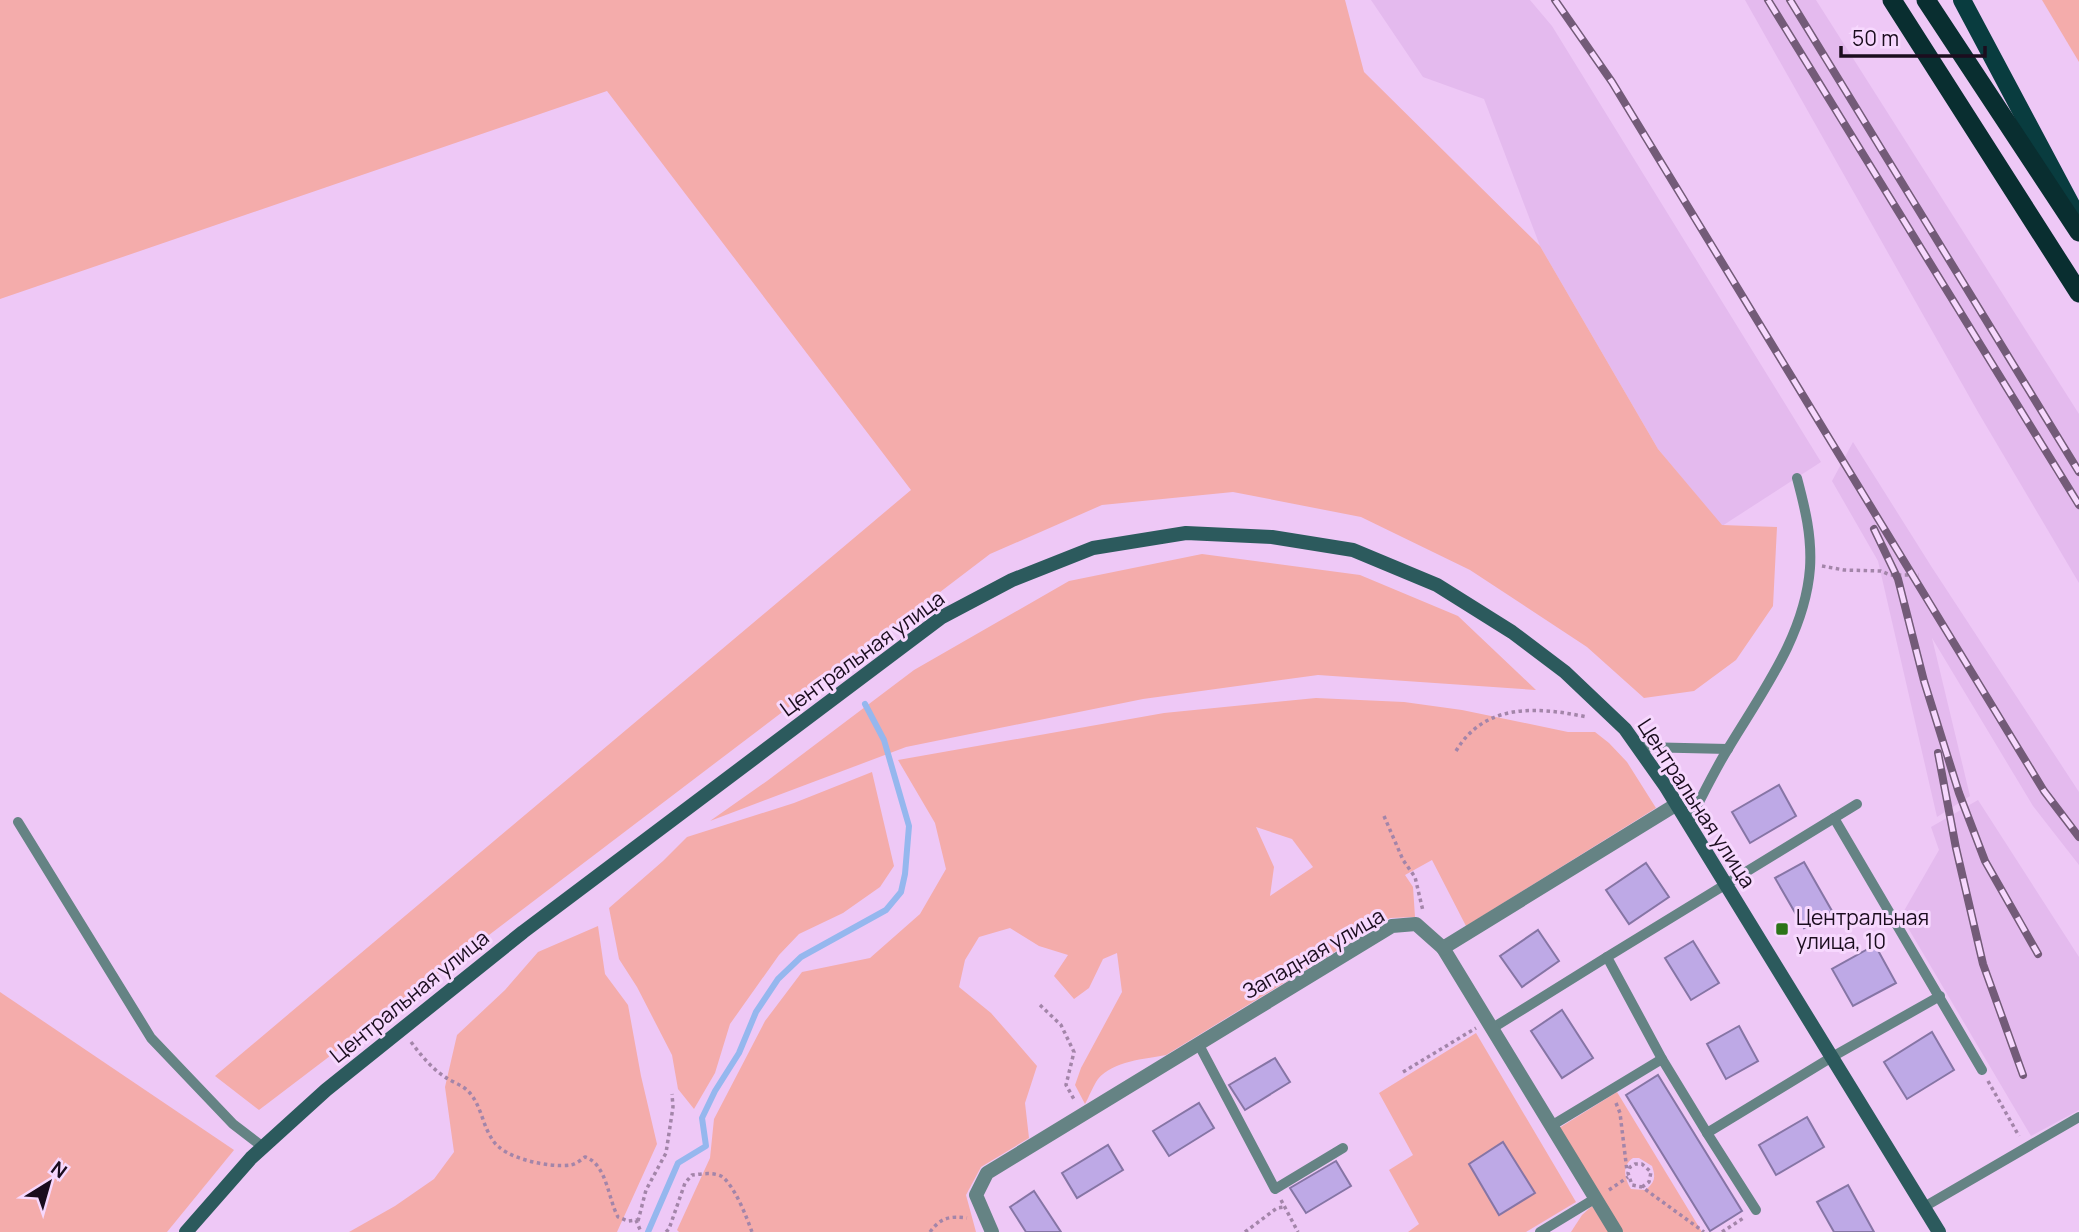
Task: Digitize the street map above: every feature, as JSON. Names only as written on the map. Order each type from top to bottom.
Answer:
[{"type":"highway","points":[[1892,0],[2079,293]]},
{"type":"highway","points":[[1926,0],[2079,232]]},
{"type":"main road","points":[[1962,0],[2079,219]]},
{"type":"main road","name":"Центральная улица","points":[[186,1232],[263,1147],[326,1090],[523,932],[942,617],[1012,580],[1093,548],[1186,533],[1272,537],[1353,550],[1437,585],[1512,632],[1565,672],[1620,724],[1640,747],[1938,1232]]},
{"type":"street","points":[[1443,948],[1677,804]]},
{"type":"street","name":"Западная улица","points":[[977,1198],[987,1174],[1392,926],[1416,924],[1425,930]]},
{"type":"street","points":[[1425,930],[1443,948],[1616,1232]]},
{"type":"street","points":[[977,1198],[992,1232]]},
{"type":"lane","points":[[1688,823],[1728,749],[1768,686],[1793,632],[1806,592],[1810,567],[1808,522],[1797,478]]},
{"type":"lane","points":[[1640,747],[1728,749]]},
{"type":"lane","points":[[1489,1026],[1857,804]]},
{"type":"lane","points":[[1834,818],[1982,1070]]},
{"type":"lane","points":[[18,822],[150,1038],[233,1124],[263,1147]]},
{"type":"lane","points":[[1607,957],[1662,1059],[1756,1210]]},
{"type":"lane","points":[[1707,1133],[1832,1057],[1940,996]]},
{"type":"lane","points":[[1199,1045],[1275,1189],[1343,1148]]},
{"type":"lane","points":[[1551,1126],[1662,1059]]},
{"type":"lane","points":[[1924,1207],[2079,1118]]},
{"type":"lane","points":[[1540,1232],[1596,1199]]},
{"type":"path","points":[[1810,567],[1881,571],[1890,575],[1919,575]]},
{"type":"path","points":[[1456,751],[1485,722],[1504,712],[1560,711],[1620,724]]},
{"type":"path","points":[[1384,816],[1403,860],[1419,886],[1425,930]]},
{"type":"path","points":[[1040,1005],[1061,1026],[1069,1039],[1074,1052],[1066,1086],[1085,1114]]},
{"type":"path","points":[[1402,1072],[1489,1026]]},
{"type":"path","points":[[401,1030],[422,1057],[444,1076],[466,1089],[475,1100],[493,1142],[504,1152],[524,1160],[550,1164],[573,1165],[585,1157],[593,1159],[618,1217],[638,1221]]},
{"type":"path","points":[[1982,1070],[2026,1148]]},
{"type":"path","points":[[1609,1091],[1619,1114],[1628,1175],[1632,1185],[1642,1187],[1704,1232]]},
{"type":"path","points":[[641,1232],[638,1221],[646,1190],[666,1153],[673,1094]]},
{"type":"path","points":[[1596,1199],[1628,1175],[1630,1167],[1635,1164],[1648,1168],[1651,1178],[1647,1185],[1642,1187]]},
{"type":"path","points":[[666,1232],[685,1183],[692,1175],[708,1173],[722,1177],[734,1192],[752,1232]]},
{"type":"path","points":[[1275,1189],[1298,1232]]},
{"type":"path","points":[[930,1232],[937,1222],[950,1215],[967,1218],[977,1198]]},
{"type":"path","points":[[1245,1232],[1277,1208],[1284,1207]]},
{"type":"path","points":[[1722,1232],[1756,1210]]},
{"type":"shaded area","points":[[0,0],[1345,0],[1364,72],[1540,246],[1658,449],[1722,525],[1777,527],[1773,606],[1736,660],[1694,691],[1644,698],[1587,647],[1470,570],[1361,517],[1233,492],[1102,505],[990,554],[259,1110],[215,1076],[911,490],[607,91],[0,299]]},
{"type":"shaded area","points":[[1371,0],[1530,0],[1552,26],[1821,462],[1722,526],[1658,449],[1540,246],[1484,99],[1423,77]]},
{"type":"shaded area","points":[[1745,0],[1816,0],[2079,414],[2079,583],[1978,412]]},
{"type":"shaded area","points":[[2042,0],[2079,0],[2079,62]]},
{"type":"shaded area","points":[[1853,442],[2079,792],[2079,865],[2033,806],[1932,638],[1970,796],[1937,817],[1878,561],[1832,481]]},
{"type":"shaded area","points":[[1202,554],[1360,575],[1458,616],[1536,690],[1318,675],[1143,699],[906,747],[710,821],[914,670],[1069,581]]},
{"type":"shaded area","points":[[1316,698],[1404,702],[1462,710],[1568,732],[1595,732],[1627,762],[1656,808],[1466,926],[1432,860],[1405,875],[1413,887],[1415,917],[1390,918],[1166,1055],[1112,1068],[1098,1079],[1085,1104],[1075,1085],[1081,1068],[1122,992],[1117,953],[1103,959],[1089,988],[1074,999],[1054,976],[1068,955],[1039,946],[1010,928],[979,937],[965,960],[959,987],[991,1013],[1037,1066],[1025,1103],[1029,1138],[981,1167],[966,1195],[976,1232],[679,1232],[677,1230],[710,1158],[714,1119],[765,1021],[802,972],[870,958],[920,914],[946,869],[935,823],[898,760],[1164,713]],"holes":[[[1256,827],[1292,839],[1313,867],[1270,896],[1274,867]]]},
{"type":"shaded area","points":[[872,772],[894,866],[880,887],[843,913],[799,934],[779,955],[730,1024],[715,1073],[694,1109],[678,1089],[672,1055],[637,987],[619,959],[609,908],[687,837],[794,803]]},
{"type":"shaded area","points":[[1978,800],[2079,957],[2079,1110],[2031,1136],[1901,916],[1939,850],[1931,827]]},
{"type":"shaded area","points":[[598,926],[605,974],[628,1005],[657,1144],[617,1232],[349,1232],[395,1206],[434,1179],[454,1152],[445,1087],[457,1035],[505,990],[538,952]]},
{"type":"shaded area","points":[[0,992],[234,1150],[167,1232],[0,1232]]},
{"type":"shaded area","points":[[1476,1033],[1576,1202],[1526,1232],[1408,1232],[1419,1224],[1389,1170],[1413,1155],[1379,1093]]},
{"type":"shaded area","points":[[1617,1092],[1702,1232],[1623,1232],[1559,1128]],"holes":[[[1639,1158],[1652,1166],[1654,1173],[1653,1182],[1645,1190],[1631,1189],[1626,1177],[1629,1161]]]},
{"type":"shaded area","points":[[1592,1206],[1609,1232],[1571,1232],[1582,1215]]},
{"type":"building","points":[[1779,785],[1796,816],[1750,843],[1732,812]]},
{"type":"building","points":[[1804,862],[1832,911],[1804,928],[1775,878]]},
{"type":"building","points":[[1646,863],[1669,897],[1629,924],[1606,890]]},
{"type":"building","points":[[1538,930],[1559,961],[1522,987],[1500,956]]},
{"type":"building","points":[[1693,941],[1719,983],[1691,1000],[1665,958]]},
{"type":"building","points":[[1875,945],[1896,983],[1853,1006],[1832,969]]},
{"type":"building","points":[[1562,1010],[1593,1058],[1562,1078],[1531,1031]]},
{"type":"building","points":[[1739,1026],[1758,1061],[1726,1079],[1707,1044]]},
{"type":"building","points":[[1932,1032],[1954,1070],[1907,1099],[1884,1062]]},
{"type":"building","points":[[1275,1058],[1290,1082],[1245,1110],[1229,1085]]},
{"type":"building","points":[[1658,1075],[1742,1211],[1710,1231],[1626,1095]]},
{"type":"building","points":[[1199,1103],[1214,1128],[1169,1156],[1153,1131]]},
{"type":"building","points":[[1807,1117],[1824,1147],[1776,1175],[1759,1145]]},
{"type":"building","points":[[1503,1142],[1535,1193],[1499,1215],[1469,1164]]},
{"type":"building","points":[[1108,1145],[1123,1170],[1077,1198],[1062,1173]]},
{"type":"building","points":[[1336,1161],[1351,1186],[1306,1213],[1290,1188]]},
{"type":"building","points":[[1848,1185],[1874,1232],[1834,1232],[1817,1202]]},
{"type":"building","points":[[1034,1191],[1061,1232],[1026,1232],[1010,1207]]},
{"type":"waterway","points":[[648,1232],[678,1163],[706,1146],[702,1118],[739,1053],[756,1012],[778,979],[801,957],[886,910],[901,892],[909,826],[884,740],[865,704]]},
{"type":"railway","points":[[1555,0],[1612,82],[2044,791],[2079,837]]},
{"type":"railway","points":[[1768,0],[2079,505]]},
{"type":"railway","points":[[1790,0],[2079,472]]},
{"type":"railway","points":[[1874,529],[1898,579],[1924,681],[1959,793],[1985,861],[2038,954]]},
{"type":"railway","points":[[1938,753],[1956,848],[1983,964],[2023,1075]]},
{"type":"place","name":"Центральная улица, 10","points":[[1782,929]]}]
